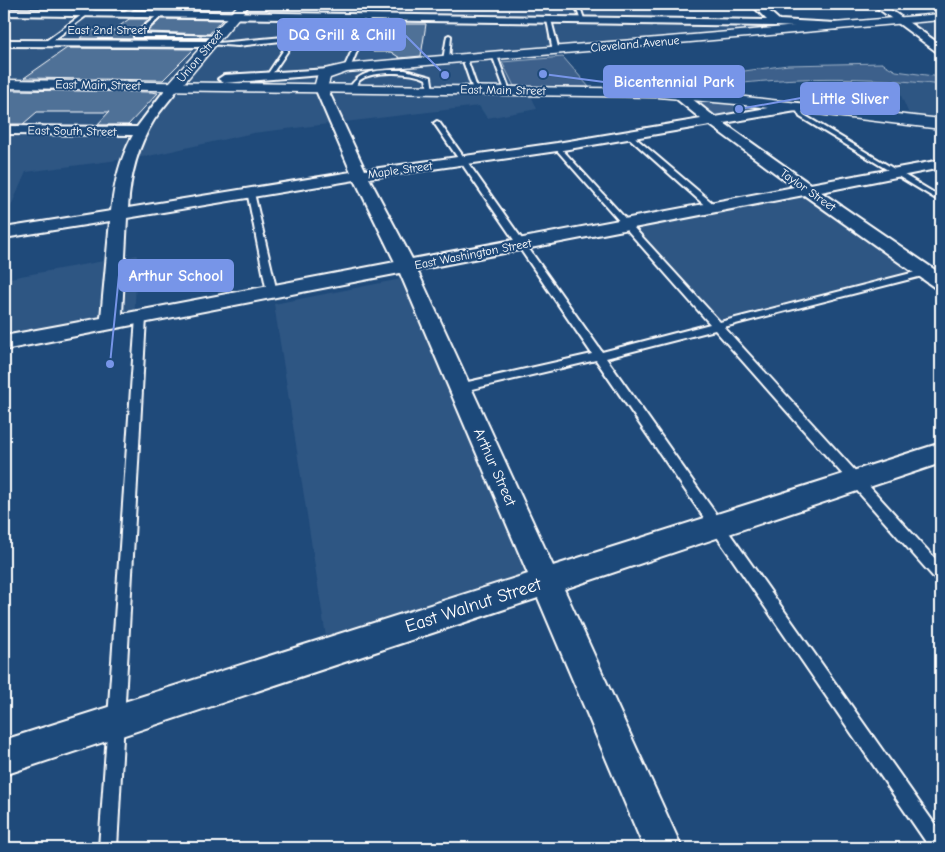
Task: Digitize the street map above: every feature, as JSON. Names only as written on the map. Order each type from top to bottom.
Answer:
[{"type":"main road","name":"Union Street","points":[[174,86],[245,4]]},
{"type":"main road","name":"Cleveland Avenue","points":[[326,80],[346,68],[941,17]]},
{"type":"main road","name":"East Main Street","points":[[4,84],[174,86],[326,80],[352,89],[678,94],[941,124]]},
{"type":"street","points":[[756,4],[776,23]]},
{"type":"street","points":[[876,4],[941,50]]},
{"type":"street","points":[[4,12],[776,23],[836,26]]},
{"type":"street","name":"East 2nd Street","points":[[4,43],[127,44],[214,40]]},
{"type":"street","name":"Cleveland Avenue","points":[[224,79],[270,76],[326,80]]},
{"type":"street","name":"Arthur Street","points":[[326,80],[360,175],[406,266],[664,848]]},
{"type":"street","points":[[111,322],[118,215],[122,184],[129,155],[153,112],[174,86]]},
{"type":"street","name":"Taylor Street","points":[[678,94],[712,122],[941,283]]},
{"type":"street","name":"Maple Street","points":[[4,233],[360,175],[557,148],[796,107]]},
{"type":"street","name":"East South Street","points":[[4,130],[141,132]]},
{"type":"street","name":"East Washington Street","points":[[4,343],[941,164]]},
{"type":"street","name":"East Walnut Street","points":[[4,758],[941,453]]},
{"type":"lane","points":[[45,44],[100,4]]},
{"type":"lane","points":[[124,14],[137,4]]},
{"type":"lane","points":[[576,4],[582,21]]},
{"type":"lane","points":[[127,44],[162,14]]},
{"type":"lane","points":[[296,33],[304,22],[299,19],[300,16]]},
{"type":"lane","points":[[346,68],[369,17]]},
{"type":"lane","points":[[549,20],[556,51]]},
{"type":"lane","points":[[138,35],[214,40],[231,45],[363,31]]},
{"type":"lane","points":[[282,40],[287,34],[296,33],[306,34],[308,38]]},
{"type":"lane","points":[[446,60],[449,36]]},
{"type":"lane","points":[[270,76],[293,39]]},
{"type":"lane","points":[[494,56],[508,90]]},
{"type":"lane","points":[[464,58],[476,90]]},
{"type":"lane","points":[[796,107],[802,116],[941,200]]},
{"type":"lane","points":[[437,123],[941,848]]},
{"type":"lane","points":[[629,135],[713,208]]},
{"type":"lane","points":[[557,148],[941,575]]},
{"type":"lane","points":[[250,193],[272,292]]},
{"type":"lane","points":[[460,388],[599,356],[927,272]]},
{"type":"lane","points":[[108,848],[141,317]]},
{"type":"shaded area","points":[[4,4],[646,4],[655,19],[803,21],[813,30],[560,53],[597,96],[531,95],[537,109],[487,118],[479,106],[253,133],[149,156],[26,172],[4,222]]},
{"type":"shaded area","points":[[941,20],[941,42],[912,22]]},
{"type":"shaded area","points":[[563,57],[589,87],[514,86],[502,62]]},
{"type":"shaded area","points":[[882,63],[896,71],[941,77],[941,85],[886,80],[830,78],[774,80],[719,86],[708,76],[788,65]]},
{"type":"shaded area","points":[[894,79],[941,85],[941,123],[911,119]]},
{"type":"shaded area","points":[[695,99],[783,110],[722,121],[694,102]]},
{"type":"shaded area","points":[[812,191],[923,272],[707,323],[622,227]]},
{"type":"shaded area","points":[[137,255],[134,327],[4,352],[4,279]]},
{"type":"shaded area","points":[[406,278],[529,580],[327,643],[274,304]]},
{"type":"building","points":[[148,4],[188,4],[182,10],[141,9]]},
{"type":"building","points":[[129,19],[150,19],[133,34],[134,39],[80,38],[91,30],[113,31]]},
{"type":"building","points":[[161,19],[222,20],[209,34],[147,32]]},
{"type":"building","points":[[404,24],[426,24],[421,56],[400,58],[391,52],[373,52],[380,27],[403,27]]},
{"type":"building","points":[[67,48],[194,49],[163,80],[24,78]]},
{"type":"building","points":[[8,90],[158,93],[128,125],[97,125],[109,112],[37,112],[23,124],[4,124],[4,93]]},
{"type":"place","name":"Bicentennial Park","points":[[543,74]]},
{"type":"place","name":"DQ Grill & Chill","points":[[445,75]]},
{"type":"place","name":"Little Sliver","points":[[739,109]]},
{"type":"place","name":"Arthur School","points":[[110,364]]}]
